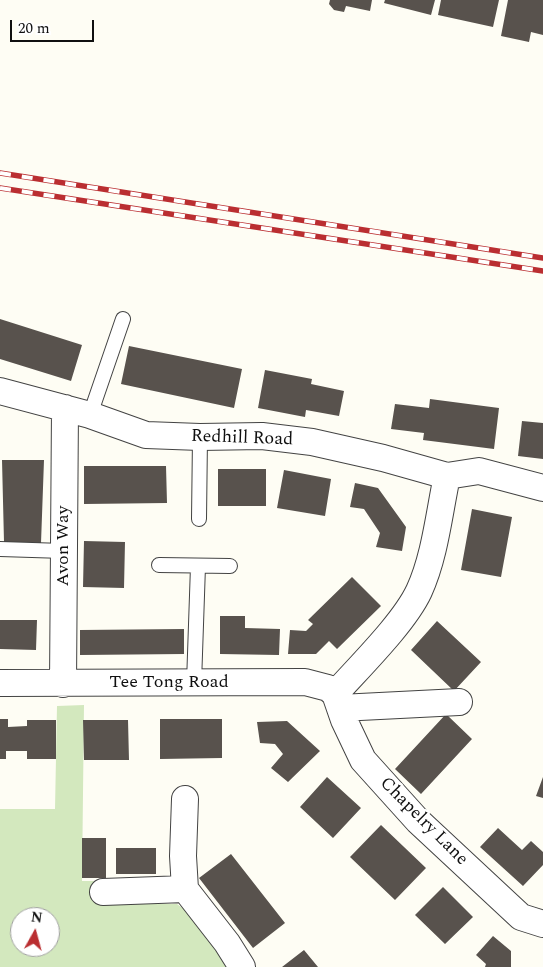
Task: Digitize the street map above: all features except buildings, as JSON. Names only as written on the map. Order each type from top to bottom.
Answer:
[{"type":"street","name":"Redhill Road","points":[[0,391],[90,415],[146,435],[200,438],[262,436],[312,442],[383,458],[447,476],[480,471],[543,488]]},
{"type":"street","name":"Avon Way","points":[[64,408],[64,684]]},
{"type":"street","points":[[337,701],[406,612],[418,592],[428,566],[447,476]]},
{"type":"street","name":"Tee Tong Road","points":[[0,683],[304,682],[328,688],[337,701]]},
{"type":"street","points":[[337,701],[459,702]]},
{"type":"street","name":"Chapelry Lane","points":[[337,701],[363,760],[418,821],[521,917],[543,924]]},
{"type":"street","points":[[185,799],[183,856],[185,889],[227,942],[242,967]]},
{"type":"street","points":[[103,892],[185,889]]},
{"type":"lane","points":[[90,415],[123,319]]},
{"type":"lane","points":[[198,519],[200,438]]},
{"type":"lane","points":[[0,548],[64,551]]},
{"type":"lane","points":[[159,566],[230,566]]},
{"type":"lane","points":[[194,683],[198,566]]},
{"type":"green space","points":[[84,705],[82,881],[94,881],[94,903],[177,904],[202,922],[230,967],[0,967],[0,809],[55,809],[57,706]]},
{"type":"railway","points":[[0,173],[543,258]]},
{"type":"railway","points":[[0,188],[543,271]]}]
